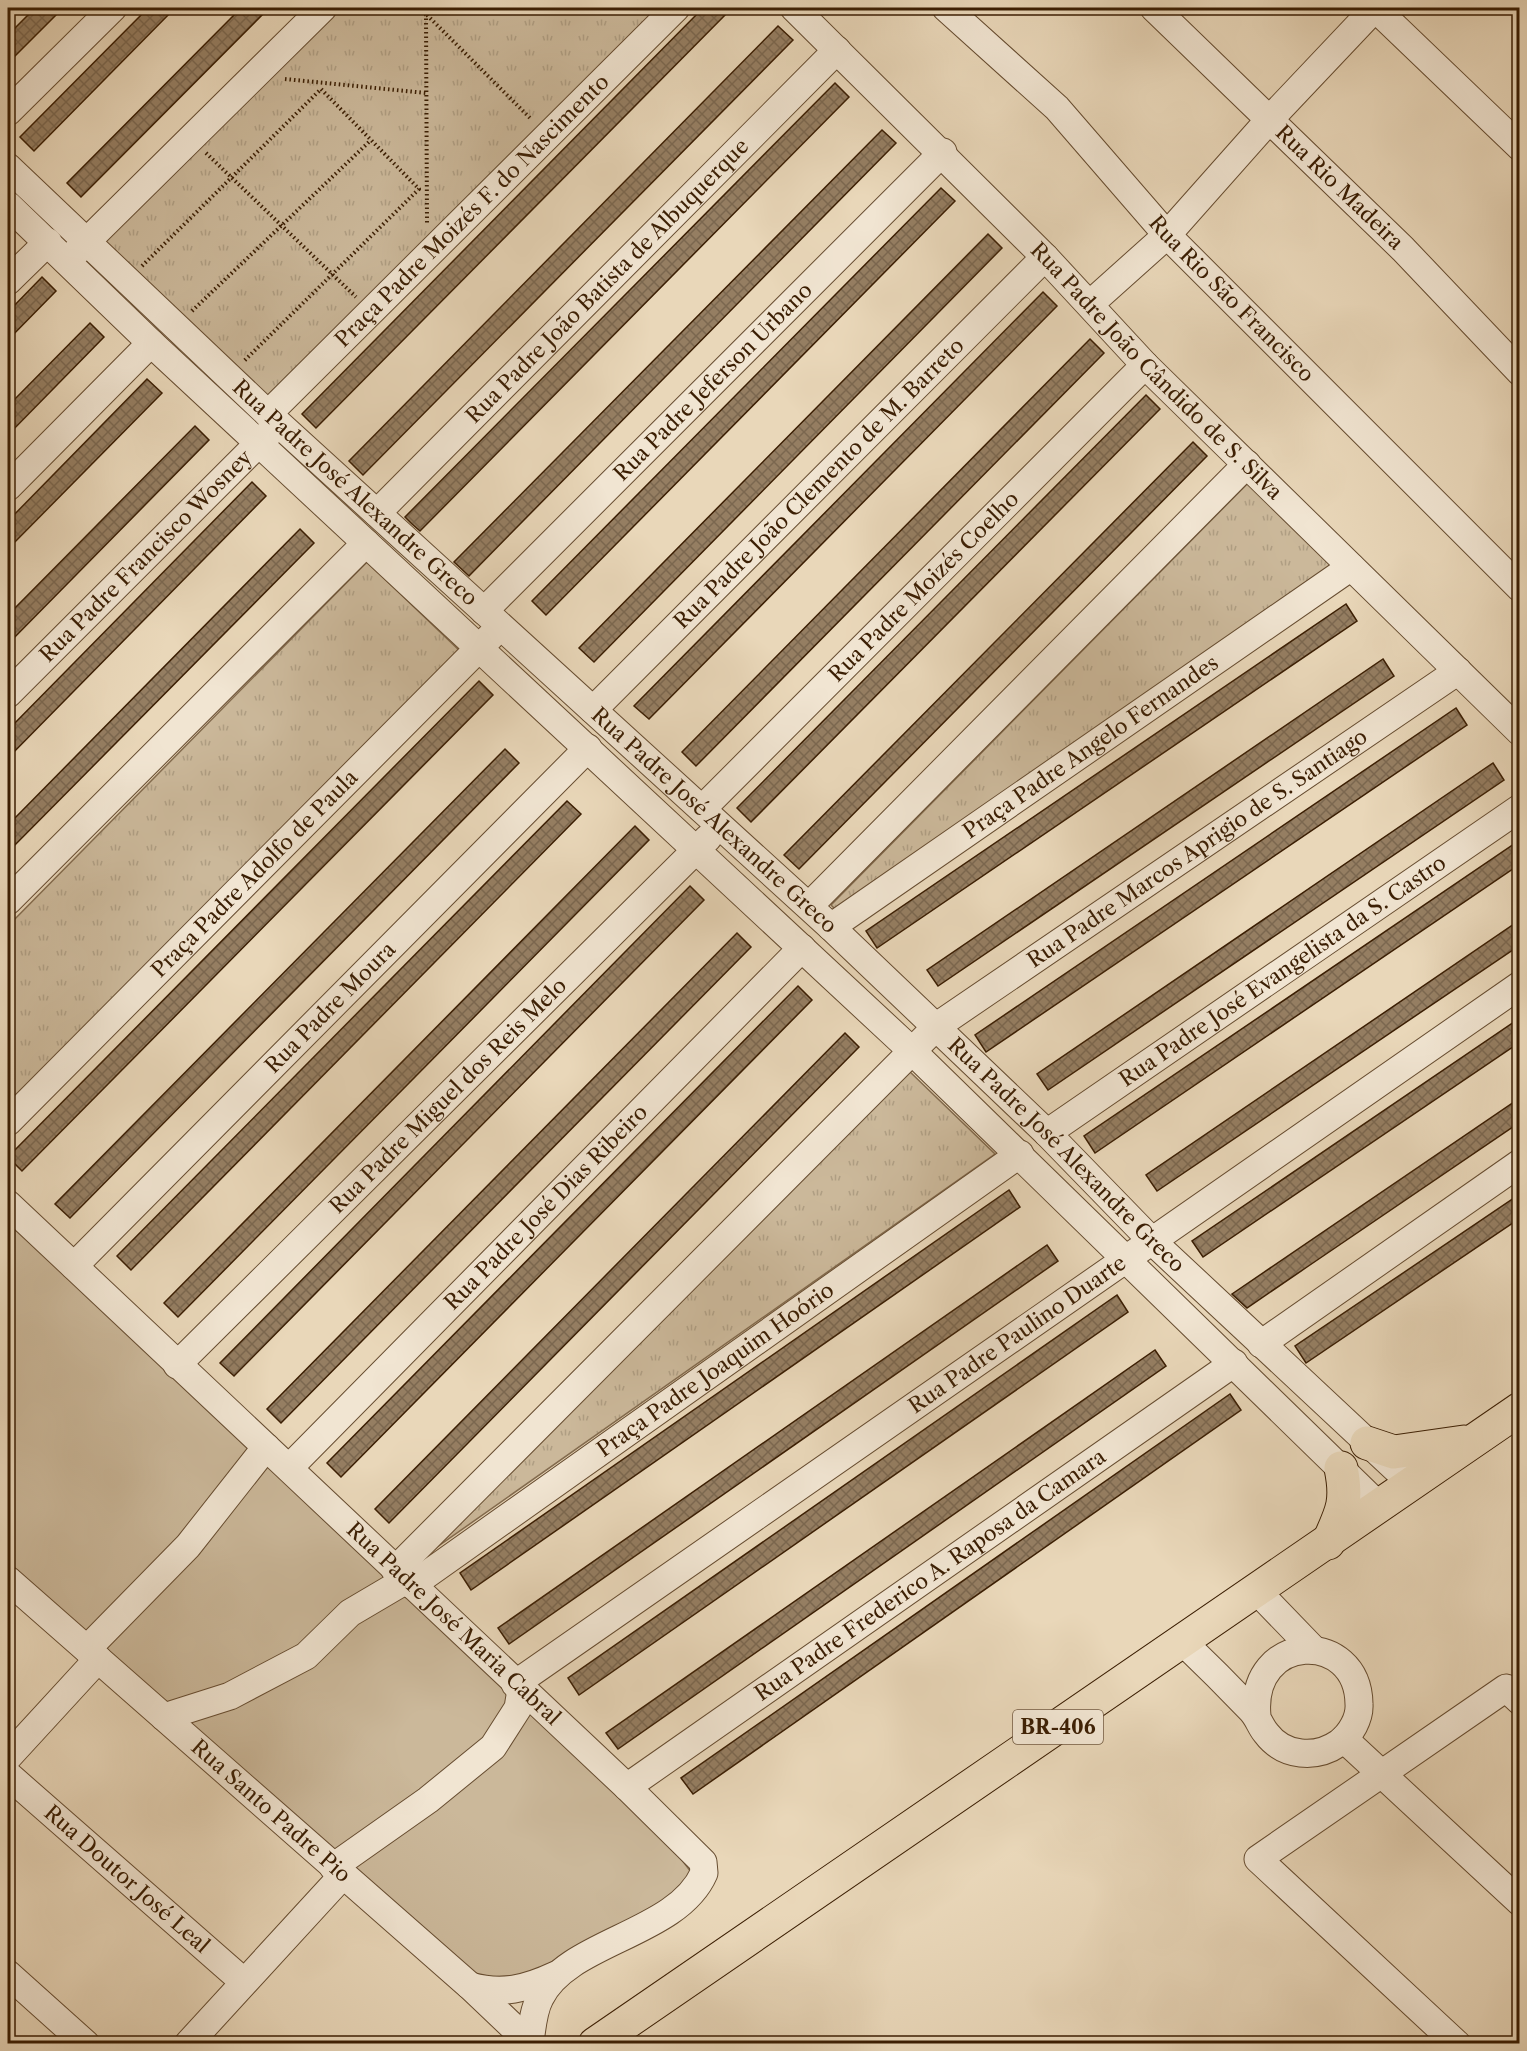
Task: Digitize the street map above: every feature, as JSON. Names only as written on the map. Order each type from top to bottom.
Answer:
[{"type":"main road","name":"BR-406","points":[[595,2043],[1184,1642],[1520,1409]]},
{"type":"main road","points":[[1367,1443],[1394,1452],[1474,1440]]},
{"type":"main road","points":[[1328,1543],[1339,1519],[1346,1492],[1341,1468]]},
{"type":"street","points":[[8,112],[112,8]]},
{"type":"street","points":[[76,252],[322,8]]},
{"type":"street","name":"Praça Padre Moizés F. do Nascimento","points":[[259,443],[273,418],[676,8]]},
{"type":"street","name":"Rua Padre João Cândido de S. Silva","points":[[794,8],[942,152],[1145,364],[1520,732]]},
{"type":"street","name":"Rua Rio São Francisco","points":[[946,8],[1057,108],[1167,236],[1520,588]]},
{"type":"street","name":"Rua Rio Madeira","points":[[1154,8],[1403,249],[1520,372]]},
{"type":"street","points":[[1090,304],[1167,236],[1270,118],[1375,8],[1520,147]]},
{"type":"street","points":[[1398,8],[1410,41]]},
{"type":"street","name":"Rua Padre João Batista de Albuquerque","points":[[377,513],[837,50]]},
{"type":"street","name":"Rua Padre Jeferson Urbano","points":[[493,618],[942,152]]},
{"type":"street","name":"Rua Padre José Alexandre Greco","points":[[8,167],[151,343],[911,1050],[1379,1506]]},
{"type":"street","name":"Rua Padre José Alexandre Greco","points":[[8,206],[48,242],[76,252],[273,418],[493,618],[937,1026],[1047,1133],[1152,1241],[1411,1483]]},
{"type":"street","points":[[8,281],[48,242]]},
{"type":"street","name":"Rua Padre João Clemento de M. Barreto","points":[[593,710],[1045,257]]},
{"type":"street","points":[[8,487],[151,343]]},
{"type":"street","name":"Rua Padre Moizés Coelho","points":[[711,817],[1145,364]]},
{"type":"street","name":"Rua Padre Francisco Wosney","points":[[8,694],[259,443]]},
{"type":"street","points":[[809,906],[1246,464]]},
{"type":"street","points":[[8,901],[366,543]]},
{"type":"street","name":"Praça Padre Angelo Fernandes","points":[[831,927],[1351,567]]},
{"type":"street","name":"Praça Padre Adolfo de Paula","points":[[8,1122],[479,648],[493,618]]},
{"type":"street","name":"Rua Padre Marcos Aprigio de S. Santiago","points":[[911,1050],[937,1026],[1458,671]]},
{"type":"street","name":"Rua Padre Moura","points":[[74,1266],[588,748]]},
{"type":"street","name":"Rua Padre José Evangelista da S. Castro","points":[[1047,1133],[1520,808]]},
{"type":"street","name":"Rua Padre Miguel dos Reis Melo","points":[[177,1365],[696,849],[711,817]]},
{"type":"street","name":"Rua Padre José Dias Ribeiro","points":[[289,1468],[802,948]]},
{"type":"street","name":"Rua Padre Paulino Duarte","points":[[518,1687],[1520,985]]},
{"type":"street","points":[[164,1717],[230,1696],[306,1656],[350,1613],[404,1578],[911,1050]]},
{"type":"street","name":"Praça Padre Joaquim Hoório","points":[[404,1578],[1020,1154]]},
{"type":"street","points":[[1261,1344],[1520,1163]]},
{"type":"street","name":"Rua Padre José Maria Cabral","points":[[8,1204],[518,1687],[627,1787],[703,1862],[704,1873],[696,1888],[667,1912],[556,1975],[539,1998],[531,2043]]},
{"type":"street","name":"Rua Padre Frederico A. Raposa da Camara","points":[[627,1787],[1234,1363]]},
{"type":"street","points":[[8,1757],[92,1654],[188,1546],[266,1447]]},
{"type":"street","name":"Rua Santo Padre Pio","points":[[8,1580],[470,1986],[531,2043]]},
{"type":"street","points":[[1257,1591],[1314,1650]]},
{"type":"street","points":[[1184,1642],[1257,1716],[1271,1738],[1294,1752],[1312,1754],[1329,1750],[1344,1739],[1354,1726],[1359,1710],[1359,1693],[1354,1677],[1330,1654],[1314,1650],[1297,1651],[1281,1658],[1268,1668],[1257,1691],[1257,1716]]},
{"type":"street","points":[[188,2043],[244,1983],[338,1871],[493,1747],[518,1708],[518,1687]]},
{"type":"street","points":[[1457,2043],[1257,1859],[1506,1688],[1520,1701]]},
{"type":"street","points":[[1344,1739],[1520,1902]]},
{"type":"street","name":"Rua Doutor José Leal","points":[[8,1775],[244,1983]]},
{"type":"street","points":[[8,1974],[86,2043]]},
{"type":"street","points":[[470,1986],[498,1992],[515,1990],[556,1975]]},
{"type":"path","points":[[419,8],[536,124]]},
{"type":"path","points":[[426,15],[427,234]]},
{"type":"path","points":[[284,79],[426,93]]},
{"type":"path","points":[[136,272],[321,88],[419,189],[239,366]]},
{"type":"path","points":[[191,138],[361,302]]},
{"type":"path","points":[[192,311],[371,140]]},
{"type":"green space","points":[[336,8],[659,8],[268,399],[101,245]]},
{"type":"green space","points":[[1250,481],[1333,564],[837,911],[831,905]]},
{"type":"green space","points":[[367,562],[462,653],[8,1104],[8,926]]},
{"type":"green space","points":[[908,1070],[995,1154],[420,1559]]},
{"type":"green space","points":[[8,1221],[667,1840],[691,1872],[682,1890],[531,1975],[473,1978],[8,1565]]},
{"type":"building","points":[[35,8],[63,8],[8,63],[8,35]]},
{"type":"building","points":[[148,8],[175,8],[34,151],[20,137]]},
{"type":"building","points":[[241,8],[269,8],[81,197],[67,183]]},
{"type":"building","points":[[703,8],[732,8],[316,428],[302,414]]},
{"type":"building","points":[[778,26],[793,40],[363,475],[349,461]]},
{"type":"building","points":[[835,83],[849,97],[420,531],[412,524],[405,517]]},
{"type":"building","points":[[882,130],[896,143],[469,576],[454,562]]},
{"type":"building","points":[[941,188],[955,201],[546,615],[532,601]]},
{"type":"building","points":[[988,234],[1002,248],[594,662],[579,648]]},
{"type":"building","points":[[42,277],[56,291],[8,340],[8,312]]},
{"type":"building","points":[[1043,292],[1057,306],[649,719],[634,706]]},
{"type":"building","points":[[90,323],[104,337],[8,435],[8,406]]},
{"type":"building","points":[[1090,339],[1104,353],[696,766],[682,752]]},
{"type":"building","points":[[147,379],[162,393],[8,549],[8,521]]},
{"type":"building","points":[[1146,395],[1160,409],[751,822],[737,808]]},
{"type":"building","points":[[195,426],[209,440],[8,644],[8,615]]},
{"type":"building","points":[[1193,442],[1207,456],[799,869],[784,855]]},
{"type":"building","points":[[252,482],[266,496],[8,758],[8,730]]},
{"type":"building","points":[[300,529],[314,543],[8,852],[8,825]]},
{"type":"building","points":[[1346,604],[1357,621],[877,948],[866,931]]},
{"type":"building","points":[[1383,659],[1394,676],[938,986],[927,970]]},
{"type":"building","points":[[479,681],[493,695],[22,1171],[8,1157]]},
{"type":"building","points":[[1456,708],[1467,725],[986,1052],[975,1035]]},
{"type":"building","points":[[505,749],[519,763],[70,1218],[55,1204]]},
{"type":"building","points":[[1493,763],[1504,780],[1048,1090],[1037,1074]]},
{"type":"building","points":[[567,801],[581,814],[131,1270],[117,1256]]},
{"type":"building","points":[[635,826],[649,840],[178,1317],[164,1303]]},
{"type":"building","points":[[1520,840],[1520,864],[1095,1153],[1084,1136]]},
{"type":"building","points":[[690,886],[704,900],[234,1376],[220,1363]]},
{"type":"building","points":[[1520,920],[1520,945],[1157,1191],[1146,1175]]},
{"type":"building","points":[[737,933],[751,947],[281,1423],[267,1409]]},
{"type":"building","points":[[798,986],[812,1000],[341,1477],[327,1463]]},
{"type":"building","points":[[1520,1018],[1520,1042],[1203,1257],[1192,1241]]},
{"type":"building","points":[[845,1033],[859,1047],[389,1523],[375,1509]]},
{"type":"building","points":[[1520,1098],[1520,1122],[1247,1308],[1232,1294]]},
{"type":"building","points":[[1009,1190],[1020,1207],[471,1590],[460,1573]]},
{"type":"building","points":[[1520,1194],[1520,1218],[1306,1363],[1295,1346]]},
{"type":"building","points":[[1047,1245],[1058,1261],[509,1644],[498,1628]]},
{"type":"building","points":[[1117,1295],[1128,1312],[579,1695],[568,1678]]},
{"type":"building","points":[[1155,1350],[1166,1366],[618,1749],[606,1733]]},
{"type":"building","points":[[1230,1394],[1241,1410],[693,1794],[681,1778]]}]
